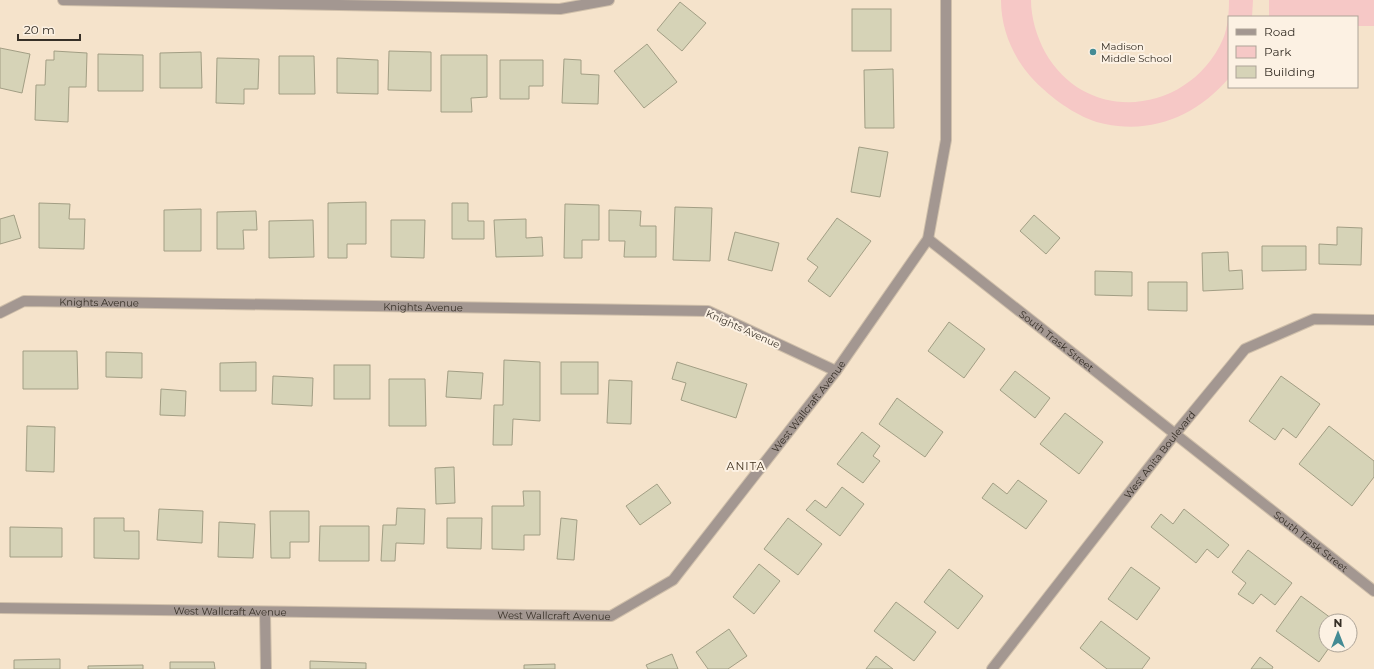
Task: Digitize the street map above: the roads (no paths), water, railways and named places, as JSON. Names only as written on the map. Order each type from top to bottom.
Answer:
[{"type":"street","points":[[63,0],[560,9],[609,0]]},
{"type":"street","points":[[928,239],[946,140],[946,0]]},
{"type":"street","name":"West Wallcraft Avenue","points":[[0,608],[610,616],[673,580],[836,371],[928,239]]},
{"type":"street","name":"South Trask Street","points":[[928,239],[1374,591]]},
{"type":"street","name":"Knights Avenue","points":[[0,313],[24,301],[708,311],[836,371]]},
{"type":"street","name":"West Anita Boulevard","points":[[992,669],[1175,434],[1245,349],[1314,319],[1374,320]]},
{"type":"street","points":[[265,612],[266,669]]},
{"type":"place","name":"Madison Middle School","points":[[1093,52]]},
{"type":"district","name":"ANITA","points":[[746,466]]}]
